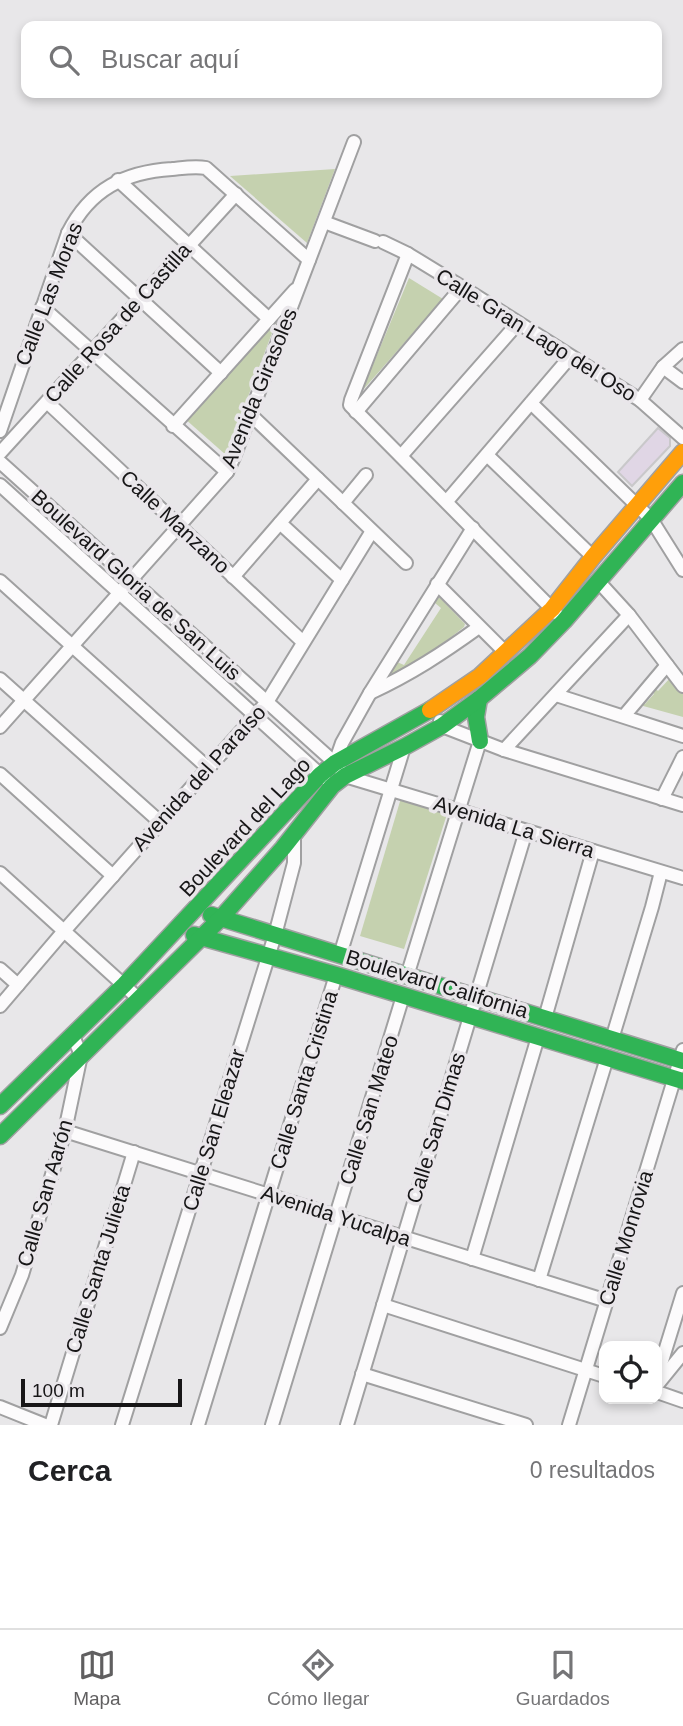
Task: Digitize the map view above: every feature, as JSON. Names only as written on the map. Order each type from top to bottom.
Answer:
[{"type":"street","name":"Avenida Girasoles","points":[[0,727],[227,472],[354,142]]},
{"type":"street","name":"Calle Las Moras","points":[[0,432],[68,233],[85,208],[118,180],[160,170],[201,167],[209,170],[236,194]]},
{"type":"street","points":[[118,180],[269,319]]},
{"type":"street","points":[[236,194],[309,260]]},
{"type":"street","name":"Calle Rosa de Castilla","points":[[0,453],[236,194]]},
{"type":"street","name":"Calle Gran Lago del Oso","points":[[324,222],[408,254],[640,401],[683,438]]},
{"type":"street","points":[[68,233],[221,373]]},
{"type":"street","points":[[408,254],[351,400],[354,410],[558,615]]},
{"type":"street","points":[[173,426],[300,285]]},
{"type":"street","points":[[354,410],[462,287]]},
{"type":"street","points":[[42,307],[227,472]]},
{"type":"street","points":[[401,456],[518,323]]},
{"type":"street","points":[[640,401],[663,367],[683,349]]},
{"type":"street","points":[[447,501],[570,357]]},
{"type":"street","points":[[663,367],[683,382]]},
{"type":"street","name":"Calle Manzano","points":[[47,402],[303,642]]},
{"type":"street","points":[[531,404],[651,519],[683,569]]},
{"type":"street","points":[[250,414],[406,563]]},
{"type":"street","name":"Boulevard del Lago","points":[[0,1136],[221,918],[294,834],[333,775],[404,747],[442,726],[530,656],[593,557],[683,452]]},
{"type":"street","points":[[487,455],[593,557]]},
{"type":"street","name":"Boulevard Gloria de San Luis","points":[[0,462],[267,702],[333,775]]},
{"type":"street","points":[[343,503],[366,475]]},
{"type":"street","points":[[233,577],[318,479]]},
{"type":"street","name":"Boulevard del Lago","points":[[0,1106],[333,775],[480,676],[506,653],[558,615],[598,581],[683,483]]},
{"type":"street","name":"Boulevard Gloria de San Luis","points":[[0,485],[254,716],[333,775]]},
{"type":"street","points":[[281,523],[342,580]]},
{"type":"street","points":[[333,775],[342,743],[370,693],[473,528]]},
{"type":"street","name":"Avenida del Paraíso","points":[[0,1006],[267,702],[372,531]]},
{"type":"street","points":[[0,581],[208,768]]},
{"type":"street","points":[[598,581],[629,615],[683,686]]},
{"type":"street","points":[[437,584],[506,653]]},
{"type":"street","points":[[504,750],[629,615]]},
{"type":"street","points":[[370,693],[433,659],[480,626]]},
{"type":"street","points":[[624,716],[667,666]]},
{"type":"street","points":[[0,679],[160,822]]},
{"type":"street","points":[[556,695],[683,736]]},
{"type":"street","points":[[407,976],[480,741],[477,717],[479,699]]},
{"type":"street","points":[[434,708],[442,726],[480,741],[683,806]]},
{"type":"street","points":[[340,955],[404,747]]},
{"type":"street","points":[[662,799],[683,757]]},
{"type":"street","points":[[0,774],[113,876]]},
{"type":"street","name":"Avenida La Sierra","points":[[333,775],[683,878]]},
{"type":"street","name":"Calle San Dimas","points":[[347,1425],[526,831]]},
{"type":"street","name":"Calle San Eleazar","points":[[122,1425],[275,935],[294,863],[294,834]]},
{"type":"street","points":[[545,1018],[593,851]]},
{"type":"street","points":[[612,1039],[661,872]]},
{"type":"street","points":[[0,873],[139,999]]},
{"type":"street","name":"Boulevard California","points":[[195,910],[612,1039],[682,1057]]},
{"type":"street","name":"Boulevard California","points":[[177,930],[336,975],[679,1080]]},
{"type":"street","points":[[0,969],[18,985]]},
{"type":"street","name":"Calle Santa Cristina","points":[[198,1425],[336,975]]},
{"type":"street","name":"Calle San Mateo","points":[[272,1425],[404,996]]},
{"type":"street","points":[[72,1036],[81,1055]]},
{"type":"street","points":[[472,1259],[538,1037]]},
{"type":"street","name":"Calle San Aarón","points":[[0,1328],[22,1275],[65,1131],[81,1055]]},
{"type":"street","name":"Calle Monrovia","points":[[569,1425],[679,1080],[682,1057]]},
{"type":"street","points":[[539,1280],[607,1058]]},
{"type":"street","name":"Avenida Yucalpa","points":[[65,1131],[607,1301]]},
{"type":"street","name":"Calle Santa Julieta","points":[[51,1425],[134,1152]]},
{"type":"street","points":[[662,1361],[683,1293]]},
{"type":"street","points":[[383,1305],[599,1374]]},
{"type":"street","points":[[662,1380],[683,1353]]},
{"type":"street","points":[[362,1374],[526,1425]]},
{"type":"street","points":[[662,1394],[683,1401]]},
{"type":"street","points":[[0,1407],[45,1425]]},
{"type":"green space","points":[[335,169],[307,243],[230,176]]},
{"type":"green space","points":[[409,278],[443,299],[362,391]]},
{"type":"green space","points":[[280,312],[226,455],[184,418]]},
{"type":"green space","points":[[439,597],[465,624],[464,627],[436,649],[395,674],[392,673],[391,670],[397,662],[404,665],[441,608],[435,603]]},
{"type":"green space","points":[[672,676],[683,685],[683,717],[636,704],[638,697],[645,704],[654,694],[648,687],[651,684],[658,691]]},
{"type":"green space","points":[[401,798],[448,811],[404,949],[360,936]]},
{"type":"building","points":[[658,428],[670,438],[670,446],[632,486],[618,472]]},
{"type":"traffic: fast","points":[[0,1136],[221,918],[283,848],[332,786],[345,776],[442,726],[530,656],[564,621],[683,483]]},
{"type":"traffic: fast","points":[[479,699],[476,717],[480,741]]},
{"type":"traffic: fast","points":[[0,1106],[124,985],[320,775],[335,763],[430,710]]},
{"type":"traffic: fast","points":[[211,915],[683,1061]]},
{"type":"traffic: fast","points":[[194,935],[336,975],[683,1081]]},
{"type":"traffic: slow","points":[[430,710],[480,676],[552,609],[683,452]]}]
